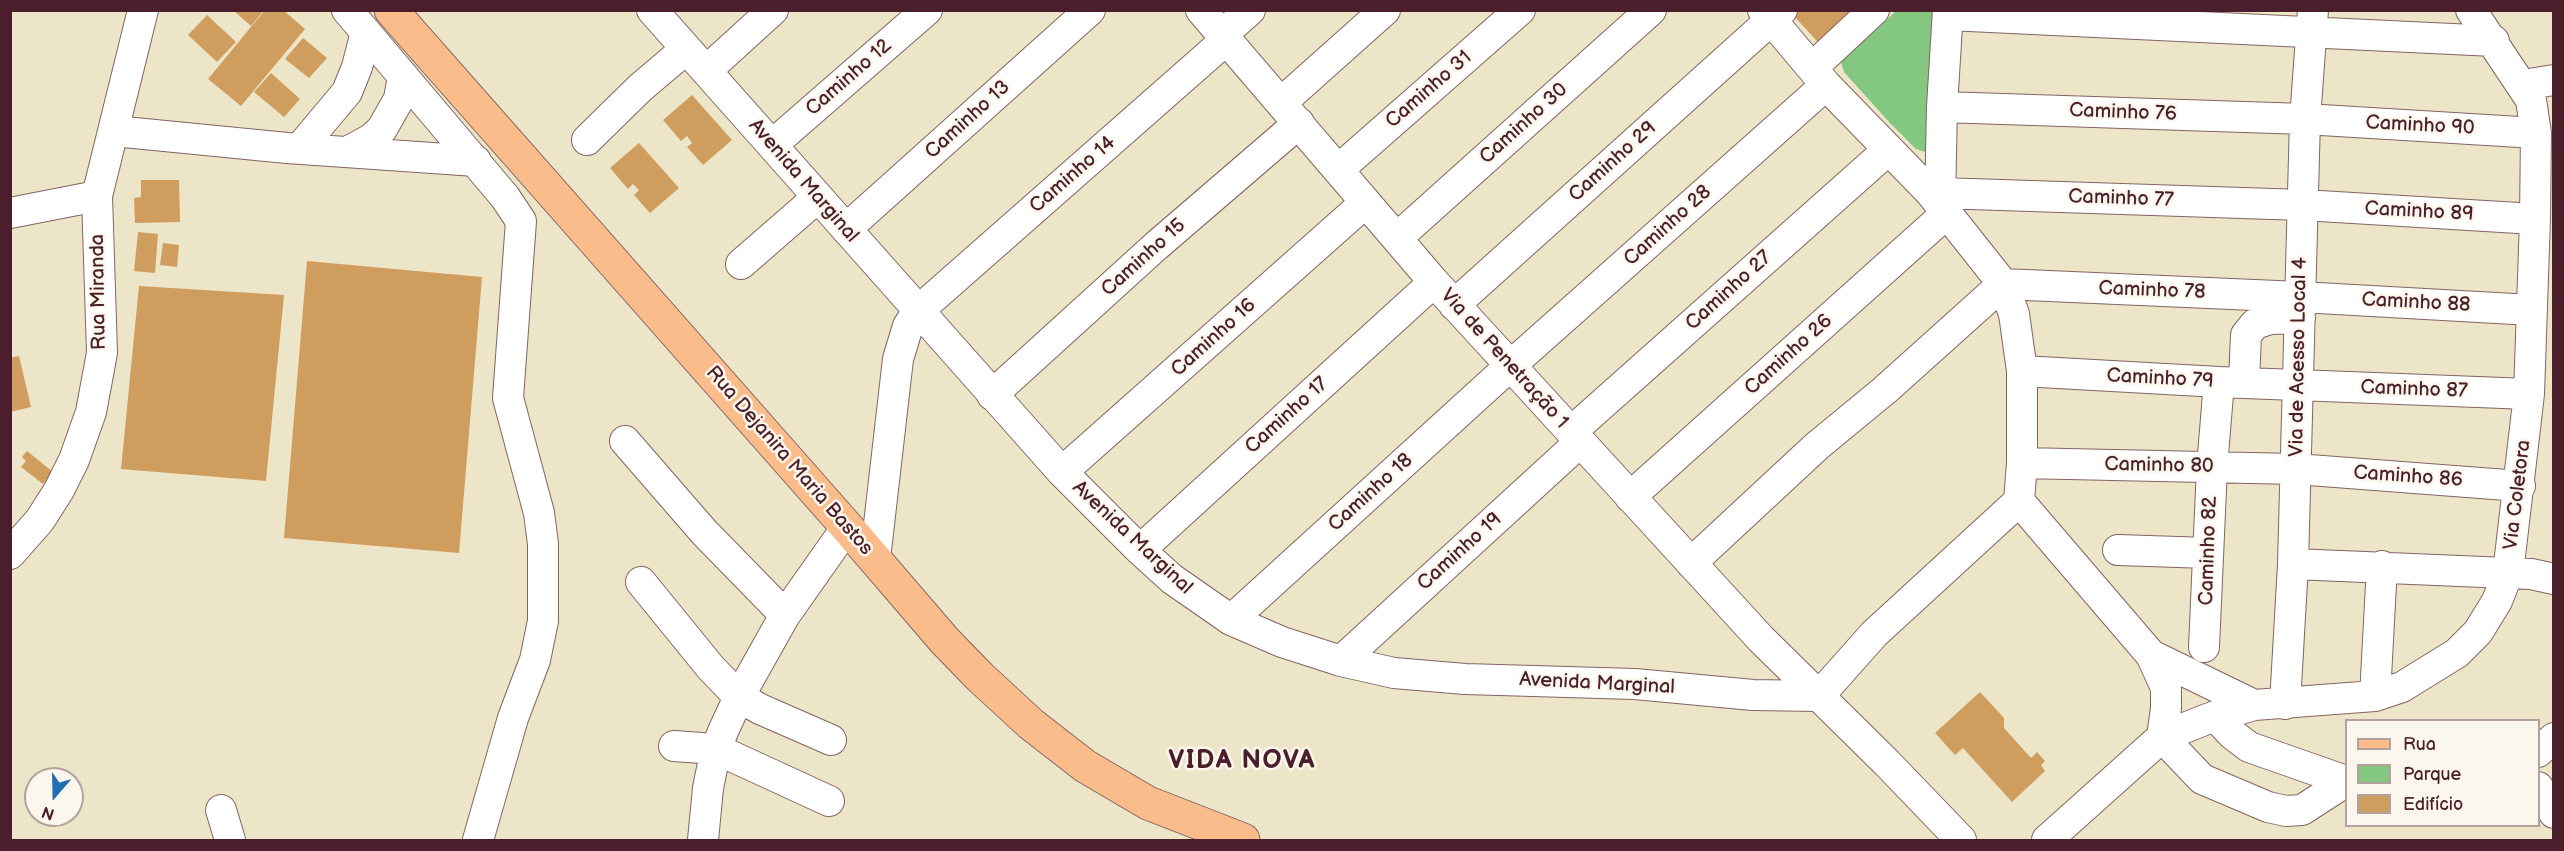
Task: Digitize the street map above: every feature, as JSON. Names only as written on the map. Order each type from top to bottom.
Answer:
[{"type":"main road","name":"Rua Dejanira Maria Bastos","points":[[391,10],[945,641],[980,677],[1031,724],[1085,766],[1148,802],[1243,840]]},
{"type":"street","name":"Rua Miranda","points":[[10,554],[40,520],[59,490],[74,460],[91,412],[102,353],[97,196],[142,10]]},
{"type":"street","name":"Avenida Marginal","points":[[652,10],[1062,472],[1140,550],[1181,585],[1231,620],[1282,642],[1341,661],[1394,673],[1465,679],[1635,684],[1753,694],[1819,696]]},
{"type":"street","points":[[587,140],[640,88],[696,60],[773,10]]},
{"type":"street","name":"Caminho 12","points":[[772,145],[927,10]]},
{"type":"street","name":"Caminho 13","points":[[846,229],[1090,10]]},
{"type":"street","name":"Via de Penetração 1","points":[[1201,10],[1434,282],[1783,662],[1819,696]]},
{"type":"street","name":"Caminho 14","points":[[918,311],[1225,36],[1250,10]]},
{"type":"street","name":"Caminho 15","points":[[992,395],[1155,246],[1290,113],[1385,10]]},
{"type":"street","name":"Caminho 31","points":[[1338,170],[1520,10]]},
{"type":"street","name":"Caminho 30","points":[[1397,238],[1651,10]]},
{"type":"street","name":"Caminho 28","points":[[1510,366],[1819,76],[1874,10]]},
{"type":"street","name":"Via Coletora","points":[[2151,655],[2254,705],[2375,696],[2402,687],[2457,653],[2488,618],[2508,573],[2520,486],[2529,394],[2536,133],[2531,100],[2494,41],[2471,10]]},
{"type":"street","points":[[1942,203],[1942,107],[1948,13],[2313,22],[2494,41]]},
{"type":"street","points":[[1772,14],[1819,76],[1888,150],[1942,203],[2003,285],[2014,314],[2022,370],[2022,463],[2019,501],[1874,634],[1819,696],[1961,840]]},
{"type":"street","name":"Caminho 29","points":[[1454,304],[1772,14]]},
{"type":"street","points":[[300,148],[347,92],[357,67],[357,21]]},
{"type":"street","points":[[357,21],[505,196],[521,222]]},
{"type":"street","name":"Via de Acesso Local 4","points":[[2285,704],[2293,564],[2305,119],[2313,22]]},
{"type":"street","points":[[349,151],[371,139],[382,129],[399,99],[403,76]]},
{"type":"street","points":[[2523,85],[2553,80]]},
{"type":"street","name":"Caminho 76","points":[[1942,107],[2305,119]]},
{"type":"street","name":"Caminho 90","points":[[2305,119],[2536,133]]},
{"type":"street","points":[[114,130],[300,148],[476,161]]},
{"type":"street","name":"Caminho 27","points":[[1575,437],[1888,150]]},
{"type":"street","points":[[478,840],[513,718],[535,660],[543,621],[543,544],[539,513],[508,398],[521,222],[545,185]]},
{"type":"street","points":[[10,213],[97,196]]},
{"type":"street","points":[[741,264],[818,197]]},
{"type":"street","name":"Caminho 16","points":[[1062,472],[1365,202]]},
{"type":"street","name":"Caminho 77","points":[[1942,203],[2303,205]]},
{"type":"street","name":"Caminho 26","points":[[1630,496],[1942,203]]},
{"type":"street","name":"Caminho 89","points":[[2303,205],[2535,219]]},
{"type":"street","name":"Caminho 17","points":[[1140,550],[1434,282]]},
{"type":"street","points":[[1691,563],[1817,446],[1885,390],[2003,285]]},
{"type":"street","name":"Caminho 78","points":[[2003,285],[2300,307]]},
{"type":"street","name":"Caminho 88","points":[[2300,307],[2532,310]]},
{"type":"street","name":"Caminho 82","points":[[2204,647],[2212,467],[2231,382],[2246,336],[2255,324],[2300,307]]},
{"type":"street","points":[[875,560],[898,359],[908,326],[918,311]]},
{"type":"street","name":"Caminho 18","points":[[1231,620],[1510,366]]},
{"type":"street","name":"Caminho 79","points":[[2022,370],[2299,386]]},
{"type":"street","name":"Caminho 87","points":[[2299,386],[2529,394]]},
{"type":"street","name":"Caminho 19","points":[[1341,661],[1575,437]]},
{"type":"street","points":[[625,441],[704,532],[785,615]]},
{"type":"street","name":"Caminho 80","points":[[2022,463],[2296,469]]},
{"type":"street","name":"Caminho 86","points":[[2296,469],[2520,486]]},
{"type":"street","points":[[2019,501],[2151,655],[2166,688],[2162,736]]},
{"type":"street","points":[[703,840],[708,788],[716,749],[739,697],[785,615],[847,527]]},
{"type":"street","points":[[2118,550],[2208,553]]},
{"type":"street","points":[[2293,564],[2531,574],[2553,579]]},
{"type":"street","points":[[2375,696],[2382,566]]},
{"type":"street","points":[[641,582],[711,668],[739,697],[760,709],[831,740]]},
{"type":"street","points":[[2047,840],[2162,736],[2215,716],[2254,705]]},
{"type":"street","points":[[2215,716],[2232,735],[2249,747],[2345,783]]},
{"type":"street","points":[[2162,736],[2202,779],[2268,807],[2286,811],[2302,810],[2345,783]]},
{"type":"street","points":[[2540,750],[2553,738]]},
{"type":"street","points":[[674,746],[716,749],[829,801]]},
{"type":"street","points":[[2540,790],[2553,813]]},
{"type":"street","points":[[221,810],[230,840]]},
{"type":"green space","points":[[1896,11],[1939,11],[1928,153],[1916,149],[1889,122],[1844,72],[1841,62]]},
{"type":"building","points":[[233,10],[264,10],[251,26]]},
{"type":"building","points":[[265,10],[283,10],[305,29],[241,106],[208,79]]},
{"type":"building","points":[[1798,10],[1862,10],[1826,51],[1793,15]]},
{"type":"building","points":[[207,15],[236,42],[217,62],[188,35]]},
{"type":"building","points":[[303,38],[327,58],[309,78],[285,59]]},
{"type":"building","points":[[271,73],[300,99],[284,117],[254,92]]},
{"type":"building","points":[[692,95],[732,140],[703,165],[687,147],[692,143],[687,136],[681,141],[663,120]]},
{"type":"building","points":[[639,143],[679,188],[650,213],[634,195],[639,190],[633,184],[628,189],[610,168]]},
{"type":"building","points":[[141,180],[179,180],[180,222],[135,223],[134,198],[141,197]]},
{"type":"building","points":[[138,232],[158,234],[155,273],[134,271]]},
{"type":"building","points":[[163,243],[179,245],[177,267],[160,265]]},
{"type":"building","points":[[307,261],[482,277],[459,553],[284,538]]},
{"type":"building","points":[[139,286],[284,295],[266,481],[121,469]]},
{"type":"building","points":[[19,356],[31,407],[10,412],[10,358]]},
{"type":"building","points":[[27,451],[53,472],[43,484],[21,467],[26,461],[22,457]]},
{"type":"building","points":[[1980,692],[2004,718],[2004,728],[2031,758],[2037,752],[2045,761],[2041,765],[2045,771],[2012,802],[1963,748],[1955,755],[1935,733]]},
{"type":"district","name":"VIDA NOVA","points":[[1242,761]]}]
